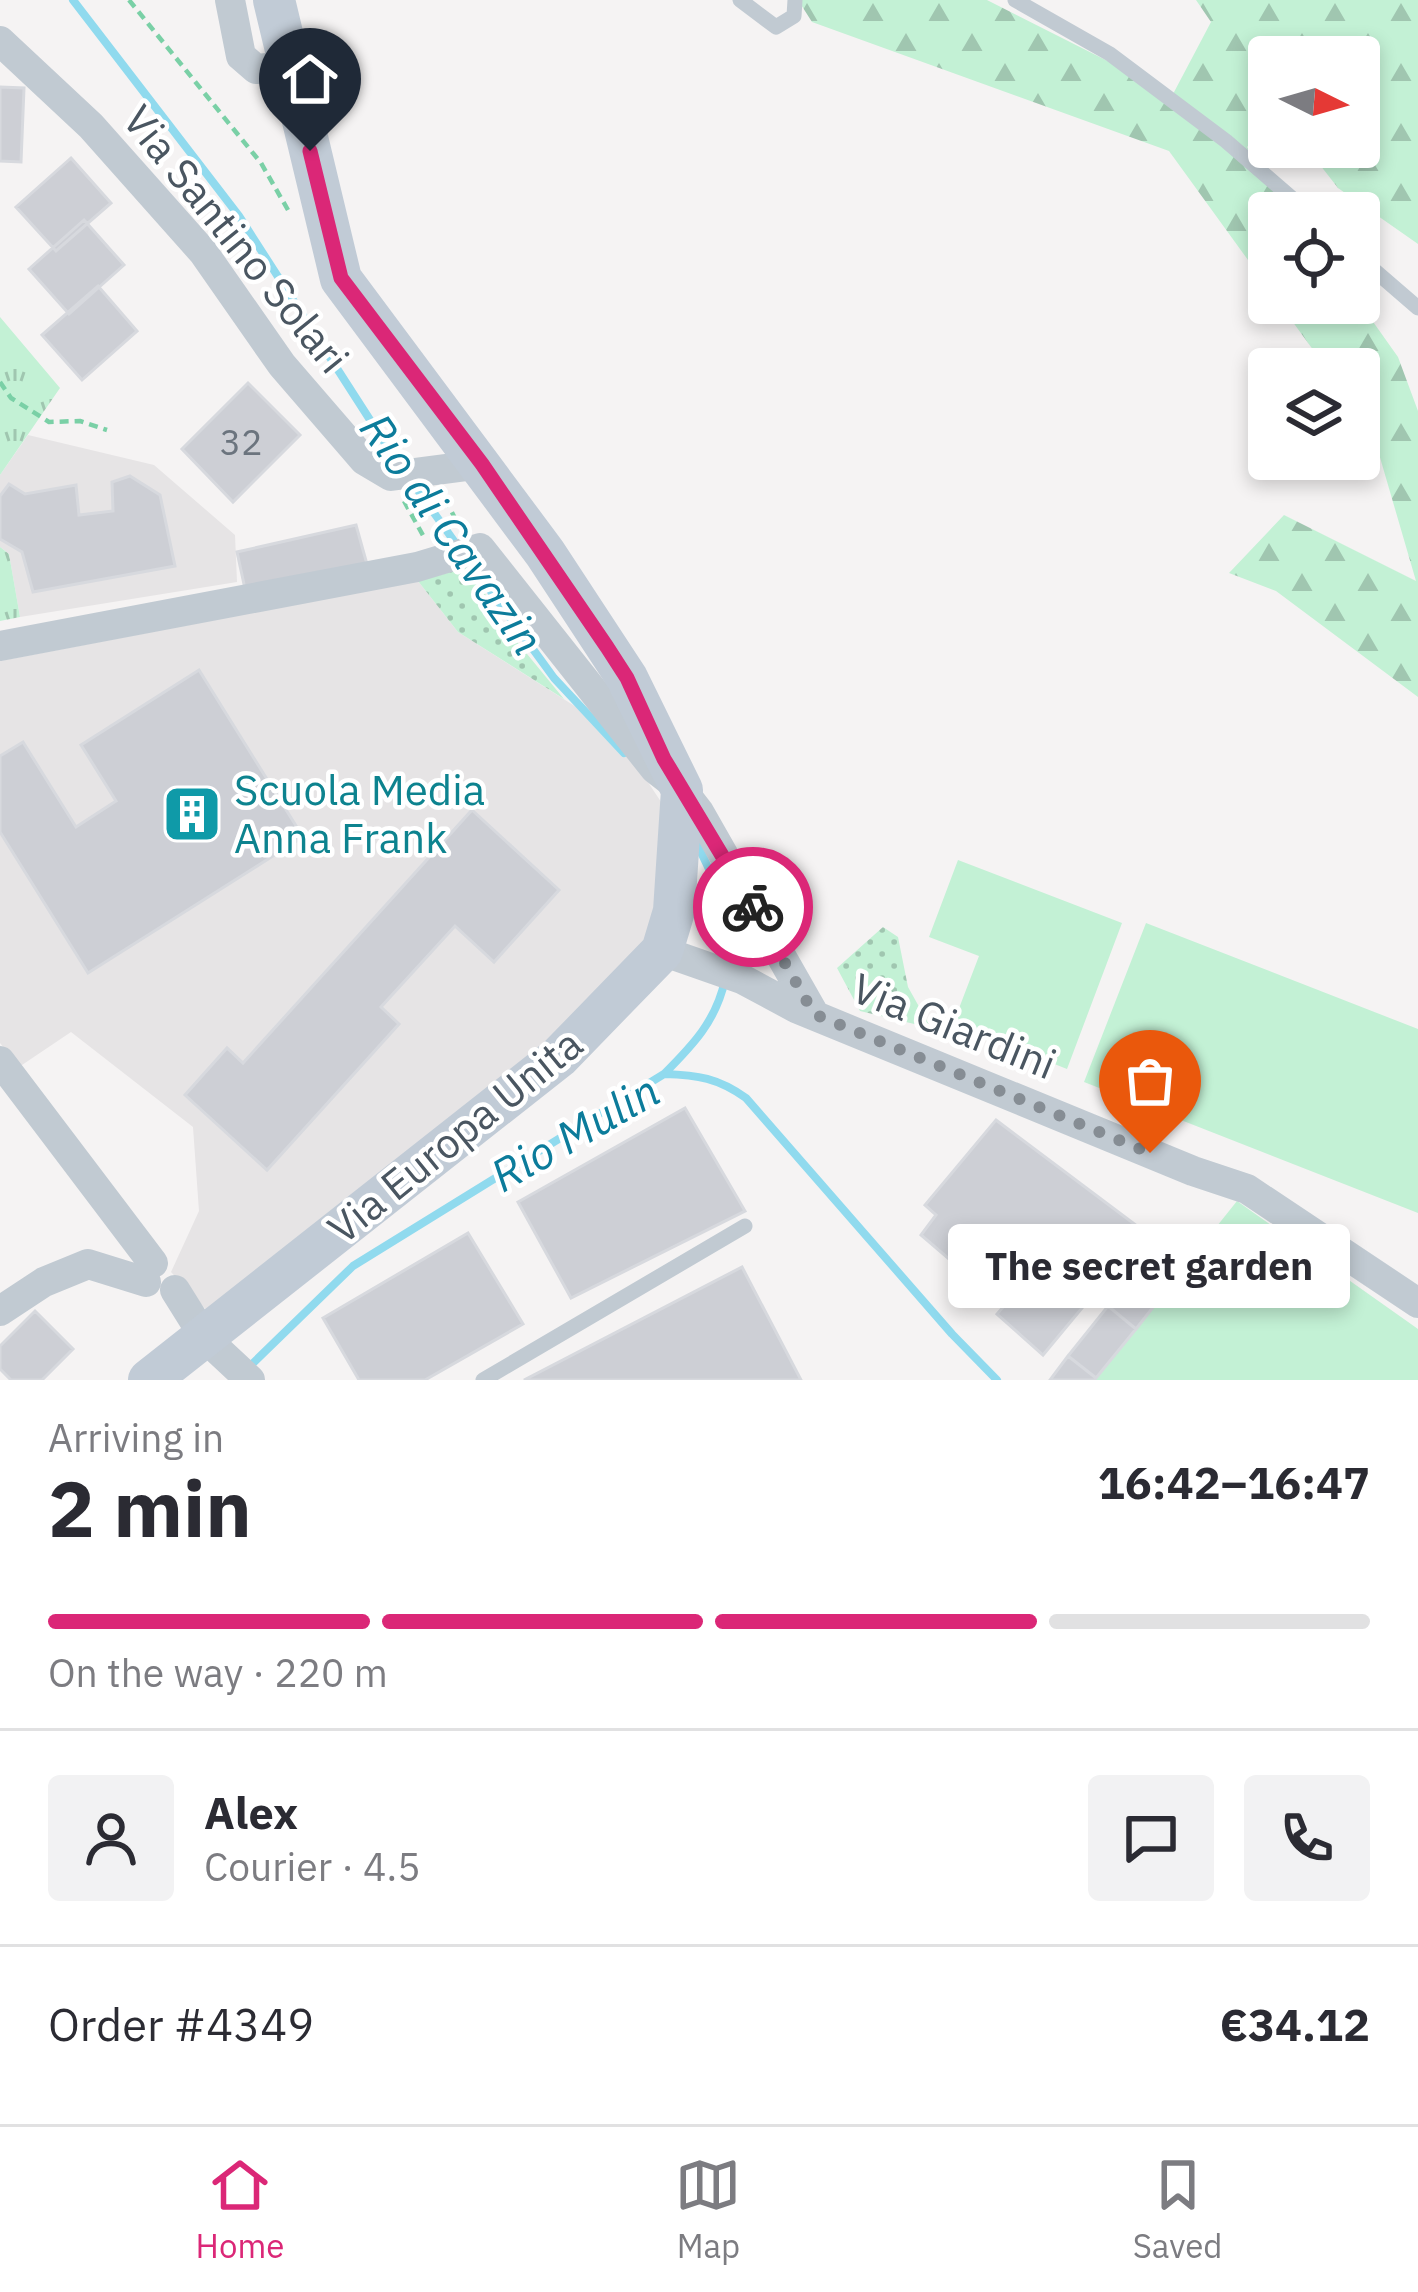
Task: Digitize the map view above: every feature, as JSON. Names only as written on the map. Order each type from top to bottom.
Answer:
[{"type":"main road","points":[[274,0],[341,278],[482,464],[627,678],[682,790],[668,931]]},
{"type":"main road","name":"Via Europa Unita","points":[[149,1380],[560,1057],[668,931]]},
{"type":"street","points":[[230,0],[241,56],[256,69],[290,66]]},
{"type":"street","name":"Via Santino Solari","points":[[0,40],[107,144],[203,252],[282,365],[364,460],[391,476],[482,464]]},
{"type":"street","points":[[0,646],[417,567],[475,549]]},
{"type":"street","name":"Via Giardini","points":[[475,549],[655,769],[682,790],[814,1014],[1247,1189],[1418,1304]]},
{"type":"street","points":[[668,931],[742,979],[814,1014]]},
{"type":"street","points":[[0,1061],[158,1278],[205,1338],[243,1373]]},
{"type":"street","points":[[0,1311],[44,1282],[88,1264],[158,1278]]},
{"type":"lane","points":[[740,0],[776,27],[794,16],[795,0]]},
{"type":"lane","points":[[1015,0],[1110,54],[1285,192]]},
{"type":"lane","points":[[1380,275],[1418,308]]},
{"type":"lane","points":[[483,1380],[745,1226]]},
{"type":"path","points":[[0,382],[11,398],[49,422],[80,422],[106,430]]},
{"type":"path","points":[[431,471],[475,549]]},
{"type":"shaded area","points":[[28,435],[154,465],[235,535],[237,582],[20,617],[9,554],[0,547],[0,539],[22,552],[33,592],[175,565],[160,495],[130,476],[112,483],[113,511],[79,515],[75,485],[25,494],[9,484],[0,496],[0,475]]},
{"type":"shaded area","points":[[418,581],[458,632],[614,731],[693,850],[655,964],[212,1316],[171,1272],[199,1211],[193,1127],[71,1032],[19,1067],[0,1043],[0,832],[89,972],[303,837],[199,671],[81,745],[116,801],[76,827],[23,742],[0,756],[0,661]],"holes":[[[471,811],[558,889],[494,961],[455,926],[381,1007],[399,1024],[186,1095],[228,1049],[243,1063]]]},
{"type":"green space","points":[[798,0],[987,0],[1173,94],[1211,22],[1196,0],[1418,0],[1418,244],[1380,217],[1380,192],[1344,192],[1322,168],[1380,168],[1380,36],[1248,36],[1248,168],[1262,168],[1279,192],[1248,192],[1248,260],[1169,151],[812,22]]},
{"type":"green space","points":[[0,317],[60,388],[0,475]]},
{"type":"green space","points":[[1294,324],[1375,324],[1398,357],[1418,411],[1418,697],[1276,591],[1229,573],[1284,515],[1416,581],[1380,457],[1380,348],[1312,348]]},
{"type":"green space","points":[[0,547],[9,554],[20,617],[0,621]]},
{"type":"green space","points":[[469,567],[505,627],[564,699],[458,632],[418,581]]},
{"type":"green space","points":[[958,860],[1122,923],[1067,1069],[953,1024],[979,956],[929,937]]},
{"type":"green space","points":[[1146,923],[1418,1029],[1418,1213],[1084,1082]]},
{"type":"green space","points":[[883,927],[898,937],[908,987],[931,1028],[860,1011],[837,968]]},
{"type":"green space","points":[[1237,1201],[1418,1329],[1418,1380],[1094,1380]]},
{"type":"building","points":[[0,87],[24,88],[21,162],[0,161]]},
{"type":"building","points":[[71,158],[111,203],[56,251],[16,207]]},
{"type":"building","points":[[84,220],[124,265],[69,314],[29,269]]},
{"type":"building","points":[[98,286],[137,331],[82,380],[42,335]]},
{"type":"building","points":[[248,383],[300,435],[233,502],[182,449]]},
{"type":"building","points":[[130,476],[160,495],[175,566],[33,592],[22,552],[0,539],[0,496],[9,484],[25,494],[76,485],[79,515],[113,511],[112,482]]},
{"type":"building","points":[[356,525],[370,575],[247,598],[237,552]]},
{"type":"building","name":"Scuola Media Anna Frank","points":[[199,670],[303,837],[88,973],[0,832],[0,756],[23,742],[76,827],[116,801],[81,745]]},
{"type":"building","points":[[472,810],[559,890],[494,962],[455,926],[381,1007],[399,1024],[267,1170],[185,1095],[227,1048],[243,1063]]},
{"type":"building","points":[[685,1108],[745,1211],[571,1298],[518,1202]]},
{"type":"building","points":[[996,1120],[1145,1232],[1043,1355],[997,1314],[1004,1306],[921,1235],[936,1215],[925,1205]]},
{"type":"building","points":[[468,1233],[523,1324],[425,1380],[359,1380],[323,1318]]},
{"type":"building","points":[[1153,1246],[1183,1269],[1136,1329],[1108,1306]]},
{"type":"building","points":[[742,1267],[801,1380],[524,1380]]},
{"type":"building","points":[[1108,1306],[1136,1329],[1096,1378],[1068,1356]]},
{"type":"building","points":[[35,1311],[73,1349],[42,1380],[11,1380],[0,1369],[0,1346]]},
{"type":"building","points":[[1068,1356],[1096,1378],[1050,1380]]},
{"type":"waterway","name":"Rio di Cavazin","points":[[73,0],[239,216],[399,465]]},
{"type":"waterway","name":"Rio di Cavazin","points":[[412,482],[459,548]]},
{"type":"waterway","name":"Rio di Cavazin","points":[[468,560],[554,678],[624,753]]},
{"type":"waterway","name":"Rio di Cavazin","points":[[697,844],[727,918],[728,965]]},
{"type":"waterway","name":"Rio di Cavazin","points":[[664,1074],[709,1020],[725,980]]},
{"type":"waterway","name":"Rio Mulin","points":[[249,1367],[353,1266],[664,1074],[707,1079],[746,1098],[997,1380]]},
{"type":"way so far","points":[[753,907],[814,1014],[1150,1153]]},
{"type":"place","name":"Scuola Media Anna Frank","points":[[192,814]]},
{"type":"place","name":"The secret garden","points":[[1150,1153]]},
{"type":"route","points":[[310,151],[341,278],[482,464],[607,647],[627,678],[664,759],[753,907]]}]
